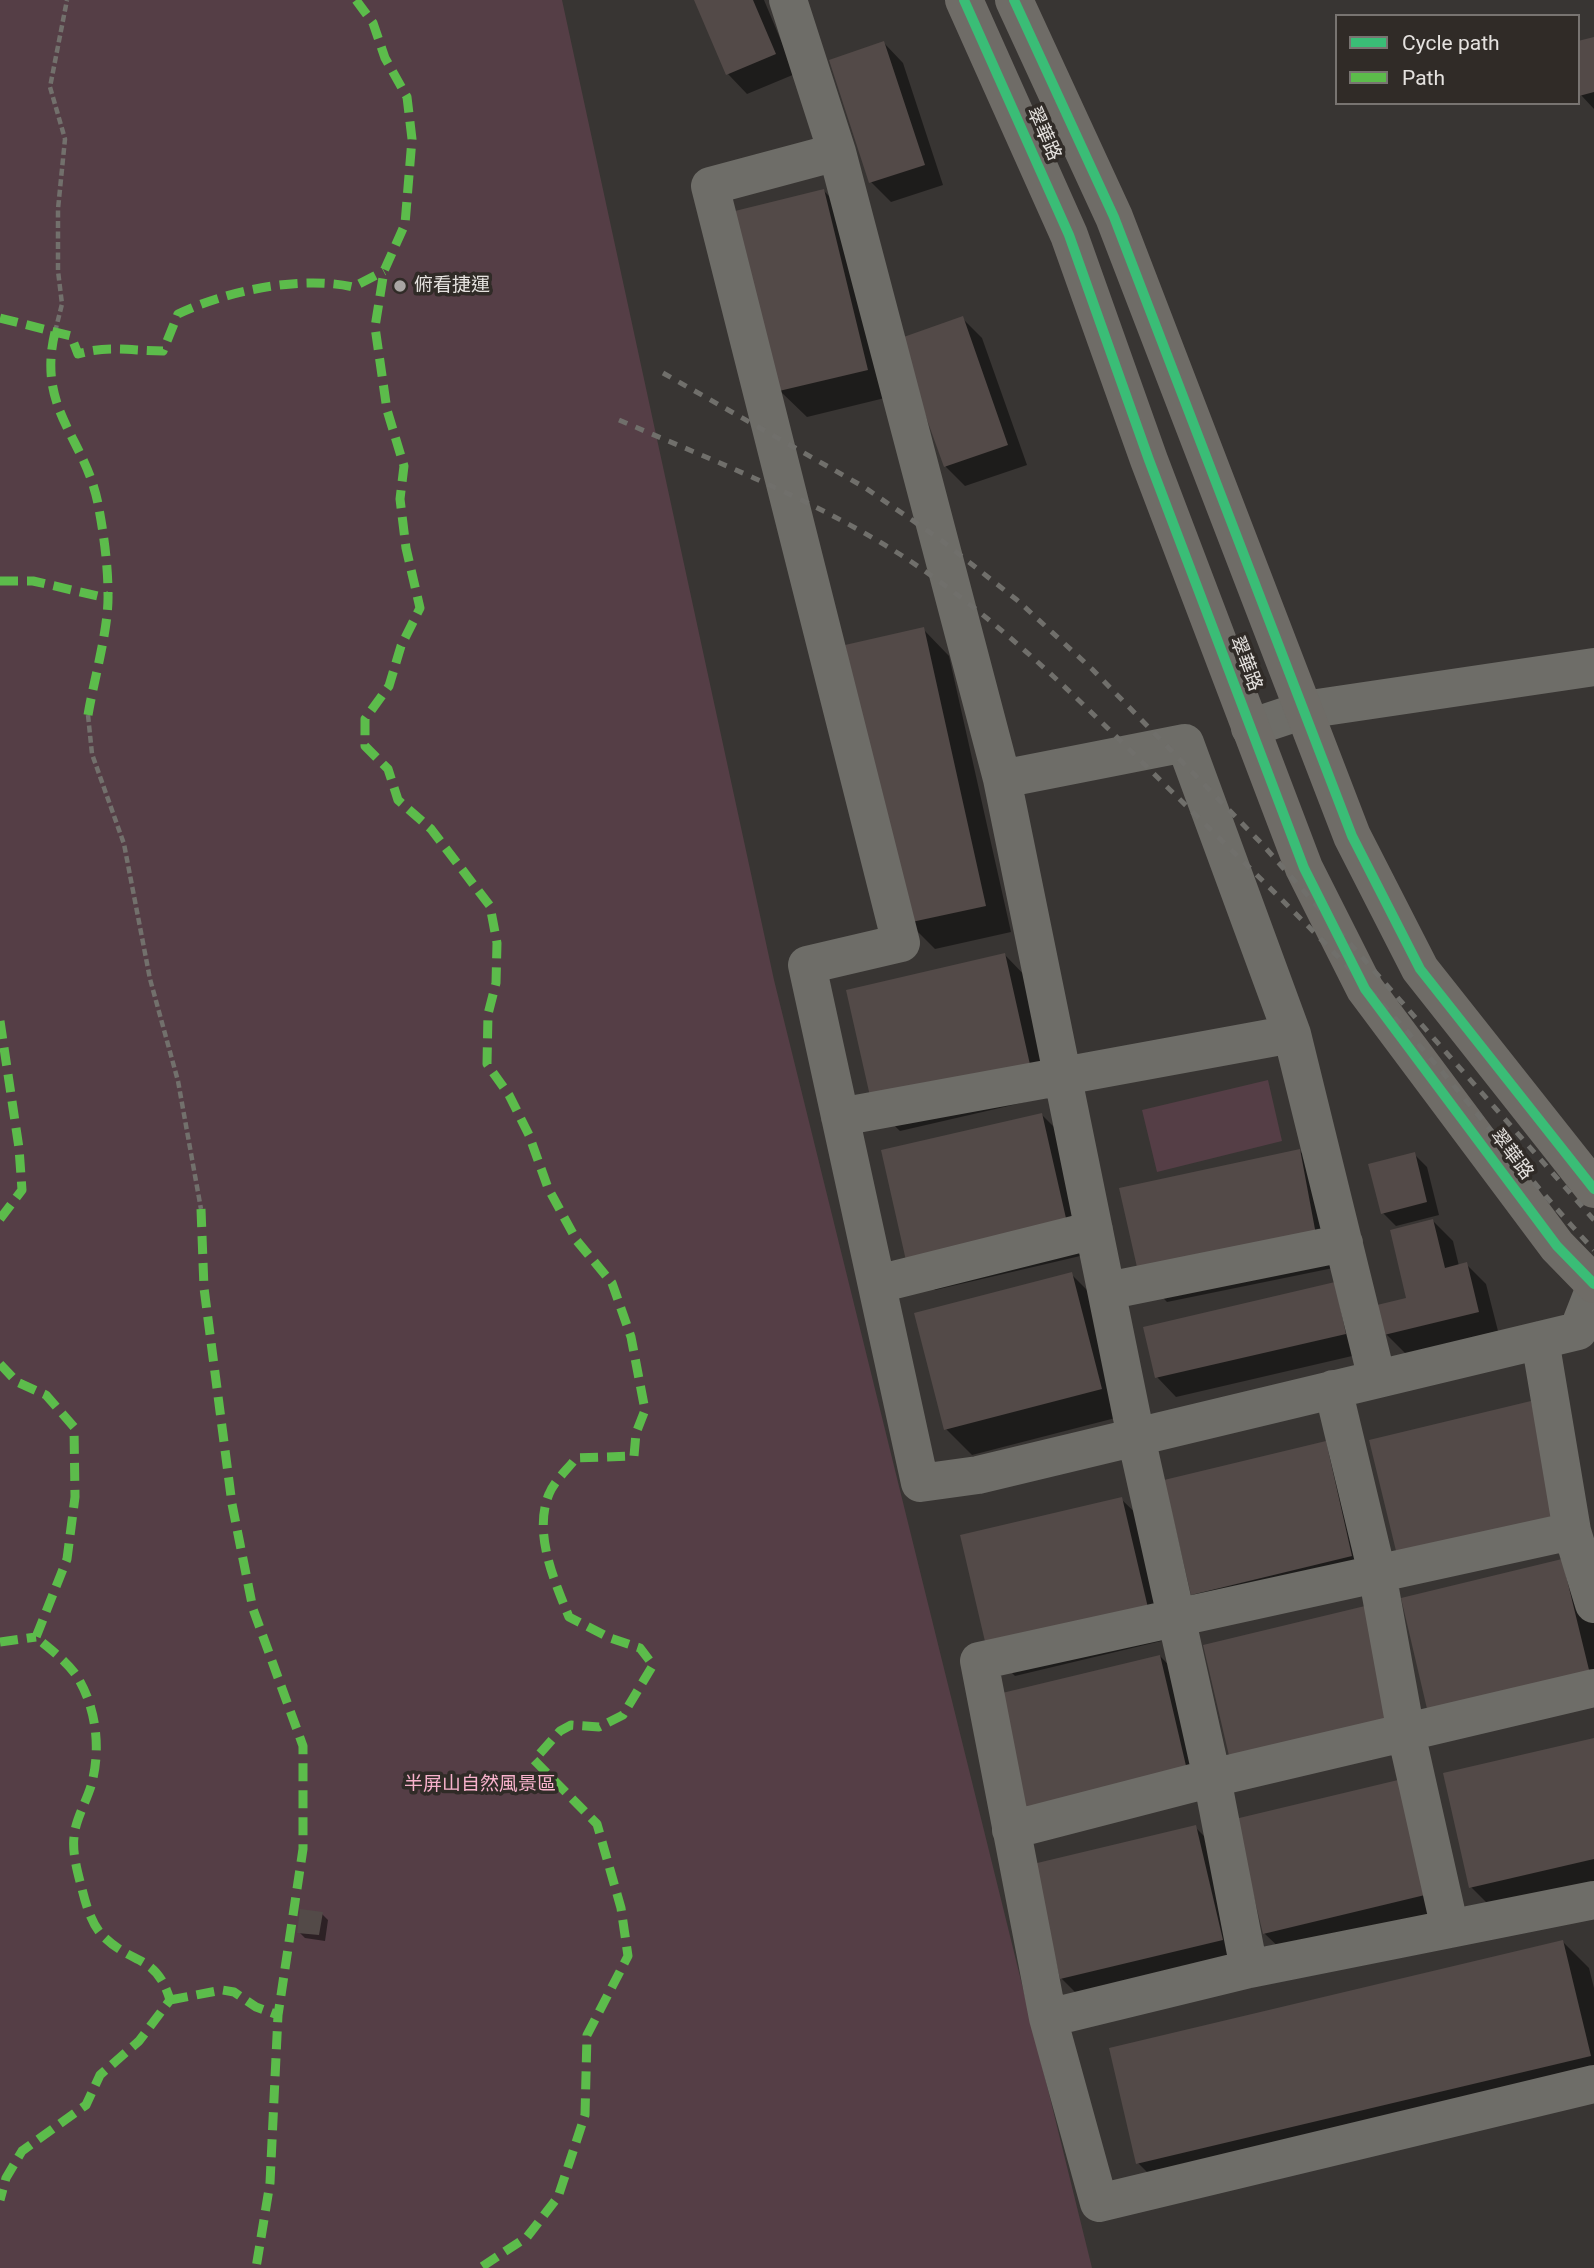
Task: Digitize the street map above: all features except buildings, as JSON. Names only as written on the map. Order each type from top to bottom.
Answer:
[{"type":"main road","name":"翠華路","points":[[964,0],[1069,236],[1149,460],[1304,868],[1365,989],[1558,1246],[1594,1284]]},
{"type":"main road","name":"翠華路","points":[[1014,0],[1114,217],[1352,836],[1420,969],[1594,1189]]},
{"type":"lane","points":[[788,0],[837,152],[1002,779],[1136,1437],[1212,1778],[1249,1969]]},
{"type":"lane","points":[[837,152],[710,186],[901,943],[807,965],[920,1483],[978,1475],[1578,1331],[1594,1290]]},
{"type":"lane","points":[[1250,728],[1304,710],[1594,667]]},
{"type":"lane","points":[[1002,779],[1185,743],[1292,1034],[1377,1379]]},
{"type":"lane","points":[[840,1117],[1292,1034]]},
{"type":"lane","points":[[878,1284],[1094,1230]]},
{"type":"lane","points":[[1107,1292],[1344,1242]]},
{"type":"lane","points":[[1541,1340],[1572,1531],[1594,1604]]},
{"type":"lane","points":[[1333,1389],[1377,1573],[1406,1733],[1450,1929]]},
{"type":"lane","points":[[1572,1531],[979,1661],[1048,2018],[1099,2203],[1594,2084]]},
{"type":"lane","points":[[1011,1830],[1212,1778],[1594,1688]]},
{"type":"lane","points":[[1048,2018],[1249,1969],[1594,1900]]},
{"type":"path","points":[[55,332],[62,304],[58,271],[58,209],[65,139],[50,86],[67,0]]},
{"type":"path","points":[[88,715],[92,754],[124,844],[150,979],[178,1081],[201,1209]]},
{"type":"green space","name":"半屏山自然風景區","points":[[0,0],[562,0],[774,980],[1092,2268],[0,2268]]},
{"type":"green space","points":[[1268,1080],[1282,1141],[1157,1172],[1142,1110]]},
{"type":"railway","points":[[663,373],[864,487],[941,540],[1017,600],[1092,669],[1263,845],[1594,1220]]},
{"type":"railway","points":[[619,420],[798,498],[868,535],[933,577],[995,625],[1110,731],[1346,965],[1412,1037],[1594,1250]]},
{"type":"marked path","points":[[356,0],[373,23],[385,58],[407,97],[412,139],[405,224],[384,271],[375,327],[387,410],[404,466],[400,499],[406,548],[420,608],[401,646],[389,686],[365,719],[365,746],[388,769],[398,800],[431,829],[490,906],[497,943],[496,983],[488,1014],[487,1064],[509,1095],[529,1135],[548,1188],[577,1241],[612,1283],[631,1337],[645,1410],[636,1433],[634,1456],[576,1458],[551,1489],[543,1524],[547,1556],[569,1617],[610,1638],[640,1648],[653,1665],[623,1715],[599,1727],[571,1725],[560,1731],[534,1760],[597,1824],[621,1908],[628,1956],[587,2035],[585,2115],[558,2197],[527,2237],[480,2268]]},
{"type":"marked path","points":[[0,318],[71,336],[78,354],[110,349],[163,351],[178,314],[218,298],[287,284],[353,287],[384,271]]},
{"type":"marked path","points":[[55,332],[51,360],[52,383],[65,424],[93,484],[101,519],[106,562],[108,607],[88,715]]},
{"type":"marked path","points":[[0,581],[33,581],[108,596]]},
{"type":"marked path","points":[[0,1021],[19,1148],[22,1190],[0,1219]]},
{"type":"marked path","points":[[201,1209],[204,1288],[232,1504],[253,1609],[303,1746],[303,1849],[278,2015],[270,2183],[256,2268]]},
{"type":"marked path","points":[[0,1364],[17,1382],[46,1395],[74,1427],[75,1497],[67,1559],[36,1637],[74,1672],[84,1690],[93,1717],[96,1745],[94,1773],[76,1825],[74,1843],[84,1895],[90,1915],[104,1937],[125,1953],[151,1967],[164,1985],[170,2000],[139,2041],[100,2075],[86,2105],[22,2151],[6,2178],[0,2200]]},
{"type":"marked path","points":[[0,1642],[36,1637]]},
{"type":"marked path","points":[[170,2000],[222,1990],[234,1992],[256,2007],[278,2015]]},
{"type":"cycle path","points":[[964,0],[1069,235],[1149,460],[1304,868],[1365,989],[1557,1246],[1594,1284]]},
{"type":"cycle path","points":[[1014,0],[1114,217],[1352,836],[1420,969],[1594,1189]]},
{"type":"place","name":"俯看捷運","points":[[400,286]]}]
